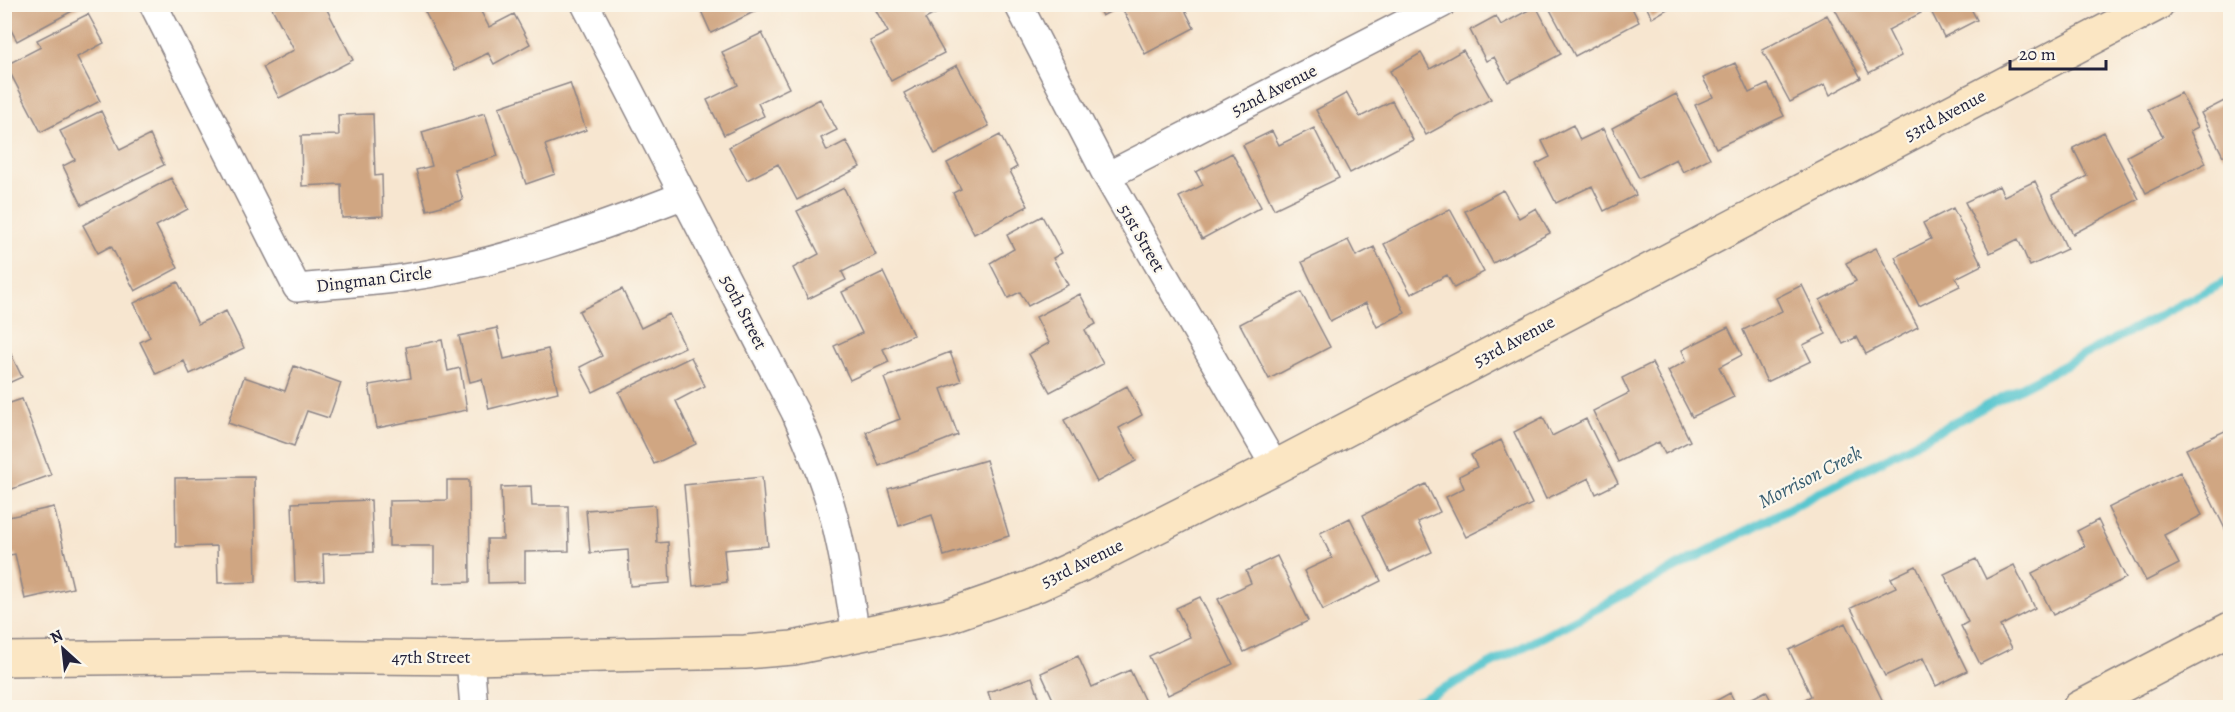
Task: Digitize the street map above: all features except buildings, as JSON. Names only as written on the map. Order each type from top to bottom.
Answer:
[{"type":"street","name":"Dingman Circle","points":[[153,4],[297,288],[402,278],[471,265],[550,244],[605,226],[684,195]]},
{"type":"street","name":"50th Street","points":[[585,4],[795,412],[830,504],[845,569],[855,636]]},
{"type":"street","name":"51st Street","points":[[1018,4],[1107,176],[1275,466]]},
{"type":"street","name":"52nd Avenue","points":[[1107,176],[1442,4]]},
{"type":"street","name":"53rd Avenue","points":[[855,636],[948,616],[1037,585],[1081,566],[2157,4]]},
{"type":"street","points":[[2079,708],[2230,629]]},
{"type":"street","name":"47th Street","points":[[4,659],[262,656],[470,658],[745,652],[793,648],[855,636]]},
{"type":"street","points":[[470,658],[474,708]]},
{"type":"waterway","name":"Morrison Creek","points":[[1406,708],[2230,279]]}]
